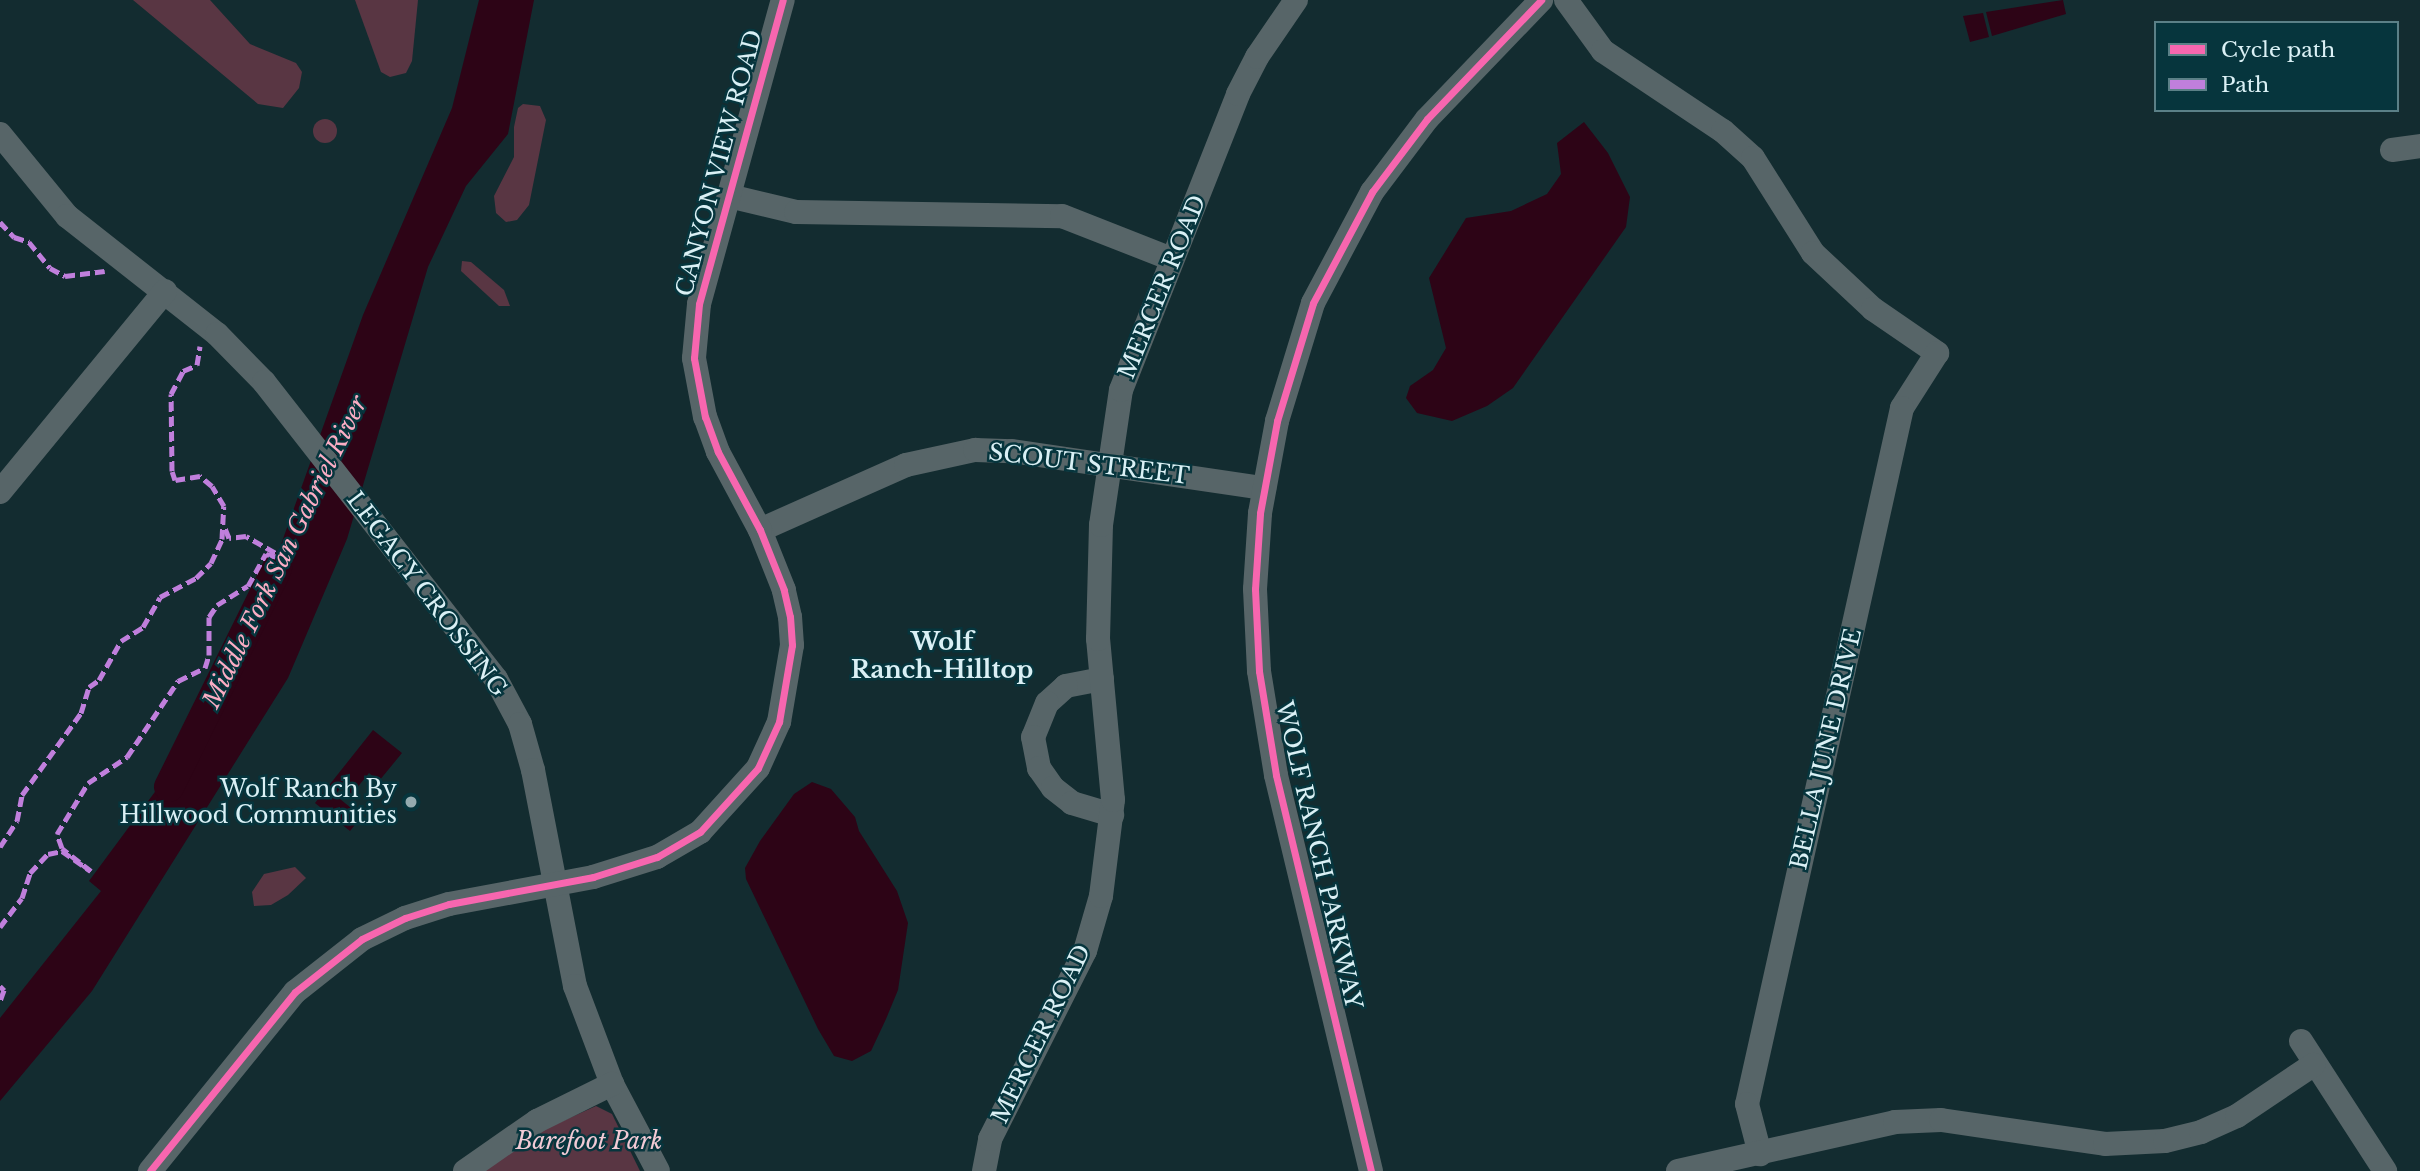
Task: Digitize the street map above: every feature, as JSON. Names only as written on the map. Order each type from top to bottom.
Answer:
[{"type":"street","name":"CANYON VIEW ROAD","points":[[149,1171],[295,992],[362,940],[405,918],[449,904],[627,869],[679,845],[700,832],[758,768],[779,722],[792,645],[784,590],[760,530],[718,452],[705,417],[694,358],[699,304],[783,0]]},
{"type":"street","name":"MERCER ROAD","points":[[984,1171],[990,1139],[1085,951],[1101,896],[1112,814],[1098,639],[1100,550],[1109,465],[1121,390],[1238,94],[1257,57],[1296,0]]},
{"type":"street","name":"WOLF RANCH PARKWAY","points":[[1371,1171],[1276,775],[1259,671],[1255,589],[1264,488],[1277,421],[1313,303],[1372,192],[1427,119],[1541,0]]},
{"type":"street","name":"BELLA JUNE DRIVE","points":[[1566,0],[1603,51],[1723,131],[1743,149],[1813,253],[1873,309],[1937,353],[1902,408],[1747,1104],[1760,1154]]},
{"type":"street","name":"LEGACY CROSSING","points":[[0,134],[67,216],[217,334],[289,410],[496,679],[520,724],[557,884],[575,986],[612,1084],[657,1171]]},
{"type":"street","points":[[2392,150],[2420,146]]},
{"type":"street","points":[[729,196],[796,212],[1062,216],[1172,259]]},
{"type":"street","points":[[0,492],[165,291]]},
{"type":"street","name":"SCOUT STREET","points":[[760,530],[906,465],[941,454],[1012,451],[1264,488]]},
{"type":"street","points":[[1101,679],[1066,686],[1047,703],[1033,737],[1039,768],[1052,788],[1072,803],[1112,814]]},
{"type":"street","points":[[2301,1041],[2313,1065],[2385,1171]]},
{"type":"street","points":[[1678,1171],[1895,1122],[1953,1122],[2105,1144],[2165,1141],[2202,1132],[2237,1115],[2313,1065]]},
{"type":"street","points":[[465,1171],[537,1121],[612,1084]]},
{"type":"green space","points":[[133,0],[210,0],[250,44],[296,63],[302,72],[299,88],[283,108],[258,104]]},
{"type":"green space","points":[[355,0],[418,0],[412,61],[406,73],[390,77],[381,72]]},
{"type":"green space","points":[[523,104],[540,106],[546,120],[529,205],[517,220],[506,222],[496,213],[494,196],[514,157],[514,127],[518,108]]},
{"type":"green space","points":[[325,119],[334,122],[337,131],[334,140],[325,143],[316,140],[313,131],[316,122]]},
{"type":"green space","points":[[462,261],[471,262],[504,290],[510,306],[499,306],[461,271]]},
{"type":"green space","points":[[295,867],[306,878],[288,895],[271,905],[254,906],[252,892],[264,874]]},
{"type":"green space","name":"Barefoot Park","points":[[596,1106],[612,1114],[640,1171],[483,1171],[545,1129]]},
{"type":"water","points":[[479,0],[534,0],[508,134],[466,186],[428,267],[347,539],[288,678],[92,991],[0,1101],[0,1018],[101,891],[89,881],[200,731],[249,634],[363,315],[452,108]]},
{"type":"water","points":[[2063,0],[2066,14],[1992,36],[1986,12]]},
{"type":"water","points":[[1983,13],[1989,37],[1970,42],[1963,16]]},
{"type":"water","points":[[1584,122],[1608,153],[1630,197],[1626,227],[1513,388],[1487,406],[1452,421],[1417,413],[1406,398],[1410,386],[1433,370],[1446,348],[1429,278],[1466,218],[1511,211],[1547,194],[1561,174],[1557,143]]},
{"type":"water","points":[[373,730],[402,753],[379,781],[369,773],[352,794],[342,786],[335,795],[356,812],[352,817],[358,821],[350,831],[315,803]]},
{"type":"water","points":[[812,782],[831,789],[855,817],[859,831],[897,891],[908,923],[898,990],[871,1051],[852,1061],[834,1056],[818,1029],[746,879],[745,868],[760,841],[794,794]]},
{"type":"waterway","name":"Middle Fork San Gabriel River","points":[[169,787],[277,568]]},
{"type":"marked path","points":[[0,222],[14,237],[29,242],[50,268],[65,276],[105,271]]},
{"type":"marked path","points":[[0,847],[17,821],[22,795],[81,713],[89,687],[99,680],[121,641],[143,627],[160,597],[196,578],[211,563],[222,539],[224,506],[212,486],[200,476],[175,480],[172,471],[171,394],[183,371],[197,365],[200,346]]},
{"type":"marked path","points":[[0,927],[22,898],[30,873],[48,854],[62,851],[91,871],[62,848],[57,834],[88,783],[127,757],[178,681],[205,668],[209,655],[209,617],[217,605],[248,586],[266,554],[288,560],[246,536],[229,538],[225,528]]},
{"type":"marked path","points":[[0,986],[4,990],[0,1001]]},
{"type":"cycle path","points":[[150,1171],[295,992],[362,939],[405,918],[449,904],[593,877],[657,857],[700,832],[758,768],[779,722],[792,645],[790,617],[784,590],[760,530],[718,452],[705,417],[694,358],[699,304],[783,0]]},
{"type":"cycle path","points":[[1371,1171],[1276,775],[1259,671],[1255,589],[1260,513],[1277,421],[1313,303],[1372,192],[1427,119],[1541,0]]},
{"type":"place","name":"Wolf Ranch By Hillwood Communities","points":[[411,802]]},
{"type":"district","name":"Wolf Ranch-Hilltop","points":[[942,656]]}]
